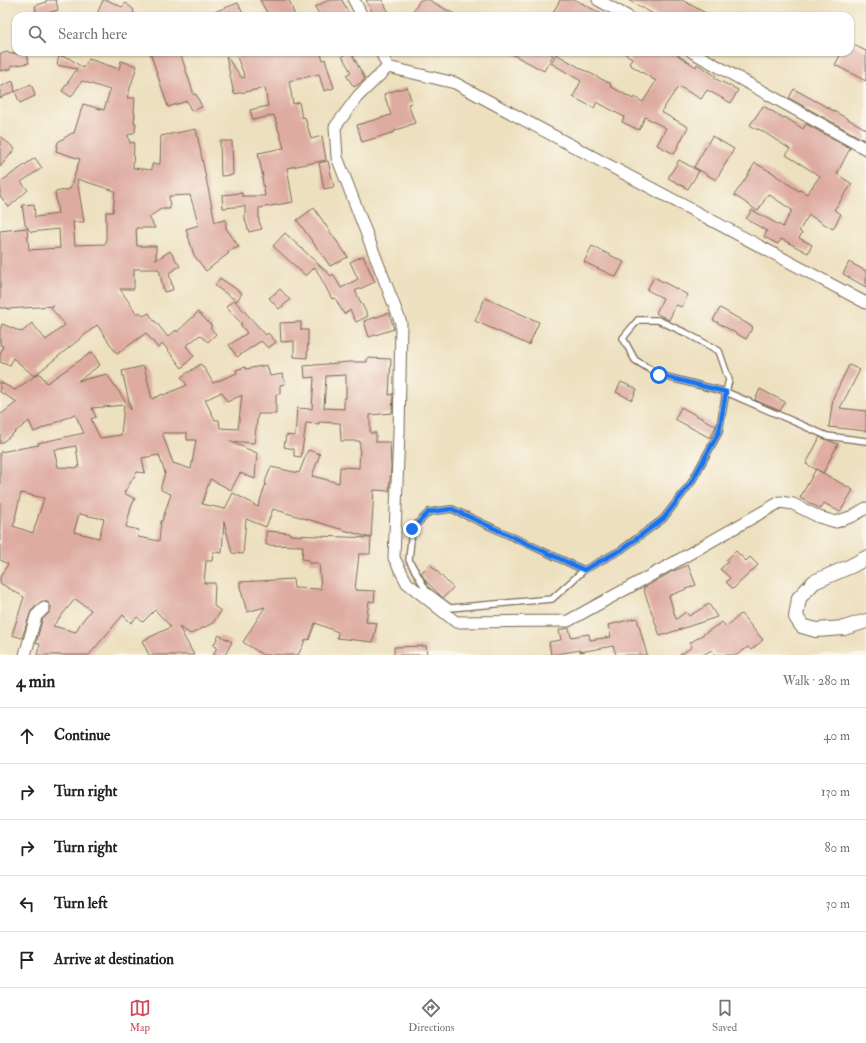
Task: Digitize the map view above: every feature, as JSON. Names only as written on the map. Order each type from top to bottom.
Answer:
[{"type":"street","points":[[354,0],[360,12]]},
{"type":"street","points":[[598,0],[620,12]]},
{"type":"street","points":[[382,56],[388,67],[455,83],[866,303]]},
{"type":"street","points":[[699,56],[866,148]]},
{"type":"street","points":[[388,67],[358,96],[336,127],[337,157],[401,323],[394,558],[407,583],[456,622],[568,621],[780,502],[793,504],[819,517],[836,522],[853,516],[866,508]]},
{"type":"street","points":[[866,558],[814,582],[799,598],[796,617],[802,626],[816,630],[844,628],[866,621]]},
{"type":"street","points":[[25,655],[36,616],[44,608]]},
{"type":"lane","points":[[584,570],[452,509],[429,512],[412,529],[409,560],[426,590],[450,608],[552,599],[584,570],[621,550],[663,519],[691,483],[719,432],[726,392],[729,380],[719,351],[658,320],[638,320],[623,338],[635,360],[659,375],[726,392],[827,436],[866,441]]},
{"type":"building","points":[[46,0],[56,0],[58,10],[51,12],[36,12],[35,6],[46,2]]},
{"type":"building","points":[[103,0],[107,0],[122,7],[126,3],[134,10],[133,12],[98,12]]},
{"type":"building","points":[[260,0],[289,0],[294,12],[267,12]]},
{"type":"building","points":[[329,0],[342,0],[348,12],[318,12],[315,7]]},
{"type":"building","points":[[366,0],[382,0],[389,12],[372,12]]},
{"type":"building","points":[[420,0],[429,0],[451,12],[413,12]]},
{"type":"building","points":[[560,0],[576,0],[598,12],[553,12]]},
{"type":"building","points":[[628,0],[682,0],[704,12],[650,12]]},
{"type":"building","points":[[238,3],[242,12],[214,12]]},
{"type":"building","points":[[854,45],[866,51],[866,81],[835,65],[840,56],[854,56]]},
{"type":"building","points":[[8,52],[9,54],[12,54],[12,56],[27,56],[29,63],[11,66],[11,69],[0,71],[0,54]]},
{"type":"building","points":[[59,56],[69,58],[83,68],[89,59],[119,69],[121,61],[137,66],[127,98],[135,98],[135,132],[128,135],[130,143],[134,142],[133,168],[152,170],[152,164],[160,164],[161,136],[196,129],[215,222],[226,220],[226,228],[239,247],[228,251],[229,253],[206,271],[194,255],[186,229],[199,225],[190,195],[169,196],[170,209],[161,209],[149,217],[155,228],[136,228],[137,246],[156,246],[156,260],[170,251],[180,266],[169,273],[173,290],[164,292],[159,269],[134,269],[134,289],[120,289],[137,314],[140,312],[143,316],[149,313],[168,337],[176,330],[177,332],[198,312],[212,326],[210,328],[216,334],[208,342],[200,335],[186,346],[194,356],[182,368],[163,344],[158,348],[146,333],[117,354],[97,325],[34,376],[13,358],[10,366],[0,362],[0,355],[3,346],[0,345],[0,330],[2,324],[22,332],[32,323],[46,340],[65,325],[51,308],[54,306],[7,309],[8,308],[0,308],[0,231],[27,228],[29,250],[60,248],[59,229],[31,232],[25,224],[22,205],[34,204],[35,217],[58,214],[55,192],[70,189],[80,159],[56,151],[58,142],[74,133],[83,104],[104,110],[110,90],[82,81],[71,97],[62,91],[77,69],[57,65]],"holes":[[[77,179],[115,191],[113,212],[106,212],[106,244],[75,245],[73,222],[84,222]]]},
{"type":"building","points":[[151,56],[181,56],[194,95],[196,94],[202,107],[191,111],[187,101],[168,107]]},
{"type":"building","points":[[226,56],[242,78],[245,77],[237,56],[322,56],[323,60],[325,59],[334,88],[324,91],[319,74],[289,81],[293,104],[299,102],[302,118],[305,117],[311,139],[322,136],[326,160],[287,168],[293,202],[259,208],[259,221],[262,229],[249,232],[245,219],[245,206],[223,208],[222,195],[242,193],[242,196],[265,196],[258,153],[284,148],[274,115],[253,120],[250,110],[268,106],[265,88],[234,94]]},
{"type":"building","points":[[342,56],[353,56],[365,79],[354,87],[346,75],[351,72]]},
{"type":"building","points":[[516,56],[552,56],[544,71]]},
{"type":"building","points":[[555,56],[559,56],[611,84],[610,86],[633,99],[634,97],[643,102],[656,81],[629,64],[632,58],[629,56],[679,56],[696,67],[697,64],[716,76],[714,78],[738,90],[731,103],[707,90],[701,99],[678,87],[661,112],[688,127],[674,154],[657,145],[666,128],[645,117],[639,130],[622,122],[624,117],[597,102],[594,108],[573,97],[581,81],[551,63]]},
{"type":"building","points":[[13,81],[15,91],[0,98],[0,87]]},
{"type":"building","points":[[31,84],[35,96],[20,103],[15,92]]},
{"type":"building","points":[[407,87],[412,103],[408,104],[415,123],[394,131],[395,132],[362,142],[357,125],[391,115],[384,94]]},
{"type":"building","points":[[794,89],[866,129],[866,141],[789,98]]},
{"type":"building","points":[[763,106],[784,118],[785,117],[803,129],[806,124],[850,148],[837,174],[852,184],[834,210],[841,214],[833,229],[809,215],[799,231],[802,233],[799,238],[812,245],[808,253],[781,239],[778,244],[764,237],[767,231],[746,219],[752,210],[783,227],[792,210],[768,194],[758,211],[734,195],[755,163],[775,174],[799,191],[800,190],[807,194],[820,176],[786,155],[790,149],[759,129],[758,130],[750,125]]},
{"type":"building","points":[[0,136],[15,149],[0,167]]},
{"type":"building","points":[[712,136],[734,149],[716,180],[694,167]]},
{"type":"building","points":[[220,141],[232,141],[233,175],[221,176]]},
{"type":"building","points":[[35,158],[42,168],[21,182],[28,190],[9,207],[0,196],[0,182]]},
{"type":"building","points":[[679,160],[699,171],[688,189],[668,178]]},
{"type":"building","points":[[328,161],[334,187],[324,189],[319,163]]},
{"type":"building","points":[[314,208],[348,257],[330,266],[297,220]]},
{"type":"building","points":[[285,233],[331,276],[333,274],[341,288],[358,279],[350,262],[363,256],[375,282],[355,291],[368,316],[356,322],[350,310],[344,314],[335,298],[332,299],[315,267],[306,276],[273,246]]},
{"type":"building","points":[[592,246],[624,262],[616,277],[584,262]]},
{"type":"building","points":[[849,262],[866,271],[866,287],[843,274]]},
{"type":"building","points":[[654,277],[688,295],[682,307],[676,305],[669,320],[656,313],[663,298],[647,290]]},
{"type":"building","points":[[220,278],[242,293],[237,301],[215,286]]},
{"type":"building","points":[[280,289],[290,300],[279,309],[269,298]]},
{"type":"building","points":[[485,298],[539,322],[529,345],[475,321]]},
{"type":"building","points":[[234,300],[266,335],[268,333],[276,342],[268,348],[261,341],[237,357],[229,345],[247,333],[240,324],[242,324],[226,307]]},
{"type":"building","points":[[720,308],[753,327],[746,339],[713,320]]},
{"type":"building","points":[[389,313],[394,329],[369,337],[364,321]]},
{"type":"building","points":[[301,322],[301,330],[308,330],[307,358],[294,357],[294,341],[281,342],[280,323]]},
{"type":"building","points":[[92,352],[100,365],[78,381],[107,374],[131,410],[122,371],[144,366],[152,399],[187,385],[181,377],[201,364],[213,383],[237,373],[236,370],[245,367],[246,369],[267,365],[270,376],[283,374],[285,384],[280,385],[280,394],[276,394],[276,414],[258,414],[254,443],[229,441],[257,453],[255,479],[240,473],[231,490],[210,479],[202,504],[225,509],[233,493],[258,507],[271,467],[299,473],[308,450],[320,454],[312,476],[339,483],[340,467],[359,468],[360,441],[341,441],[340,423],[306,423],[301,457],[294,456],[294,449],[284,447],[286,435],[295,436],[297,408],[312,409],[314,377],[305,378],[304,366],[367,362],[367,358],[391,359],[389,395],[393,394],[392,413],[370,415],[370,433],[376,433],[376,442],[390,442],[391,468],[389,491],[374,490],[371,538],[273,509],[266,527],[246,519],[243,554],[232,553],[224,521],[222,553],[213,552],[212,561],[206,561],[204,583],[215,583],[214,606],[221,611],[213,623],[191,634],[179,627],[194,655],[149,655],[142,641],[171,627],[155,610],[143,622],[137,617],[131,623],[123,615],[89,655],[37,655],[40,644],[36,643],[42,620],[49,613],[51,606],[45,601],[39,603],[31,611],[22,638],[12,635],[24,597],[0,583],[0,577],[8,564],[0,560],[0,452],[39,445],[38,443],[84,433],[75,414],[34,432],[29,421],[0,444],[0,415],[17,402],[0,392],[0,382],[15,390],[39,373],[47,383]],"holes":[[[346,375],[346,398],[344,398],[344,409],[324,408],[326,376]],[[222,392],[227,402],[242,395],[238,429],[220,428],[219,420],[215,420],[205,400]],[[124,405],[121,435],[100,438],[91,419],[96,417],[92,408]],[[162,433],[187,433],[187,440],[196,440],[191,469],[173,463]],[[76,446],[79,468],[58,467],[54,450]],[[159,455],[165,473],[161,490],[171,494],[161,521],[159,541],[138,537],[139,530],[126,527],[131,507],[135,499],[124,493],[137,472],[145,473],[142,458]],[[21,493],[44,498],[33,533],[13,526]],[[79,514],[104,519],[99,538],[74,532]],[[75,599],[91,610],[80,624],[76,632],[53,626]]]},
{"type":"building","points":[[849,365],[860,370],[840,408],[866,411],[866,431],[829,427],[833,398]]},
{"type":"building","points":[[621,382],[637,389],[632,400],[616,392]]},
{"type":"building","points":[[760,389],[785,402],[780,411],[755,400]]},
{"type":"building","points":[[681,407],[716,426],[710,438],[675,419]]},
{"type":"building","points":[[820,437],[838,444],[823,473],[806,464]]},
{"type":"building","points":[[816,469],[853,490],[840,512],[824,503],[821,509],[800,498]]},
{"type":"building","points":[[266,531],[290,533],[290,535],[371,538],[370,554],[359,554],[355,590],[375,591],[374,602],[369,601],[366,622],[377,623],[373,642],[337,638],[338,632],[315,623],[309,640],[306,639],[298,655],[263,655],[243,642],[265,607],[247,612],[240,582],[293,579],[294,588],[321,589],[319,563],[309,563],[309,560],[302,559],[303,546],[266,545]]},
{"type":"building","points":[[736,551],[746,561],[750,557],[758,565],[733,589],[726,582],[730,578],[720,569],[728,562],[726,560]]},
{"type":"building","points":[[430,564],[453,588],[443,598],[425,580],[421,573]]},
{"type":"building","points":[[688,565],[696,585],[669,596],[676,619],[686,612],[689,616],[709,604],[717,617],[660,636],[643,588],[671,572]]},
{"type":"building","points":[[741,614],[763,640],[751,650],[748,647],[737,655],[715,655],[712,650],[703,655],[680,655],[692,647],[690,643],[722,622],[726,627]]},
{"type":"building","points":[[637,618],[647,655],[616,655],[613,646],[551,655],[549,642],[561,640],[559,630],[569,628],[571,637],[589,634],[590,640],[611,637],[608,625]]},
{"type":"building","points":[[219,635],[232,642],[225,655],[213,655],[217,647],[213,646]]},
{"type":"building","points":[[426,646],[427,655],[394,655],[394,647]]},
{"type":"route","points":[[412,529],[429,512],[452,509],[584,570],[621,550],[663,519],[691,483],[719,432],[726,392],[659,375]]}]
